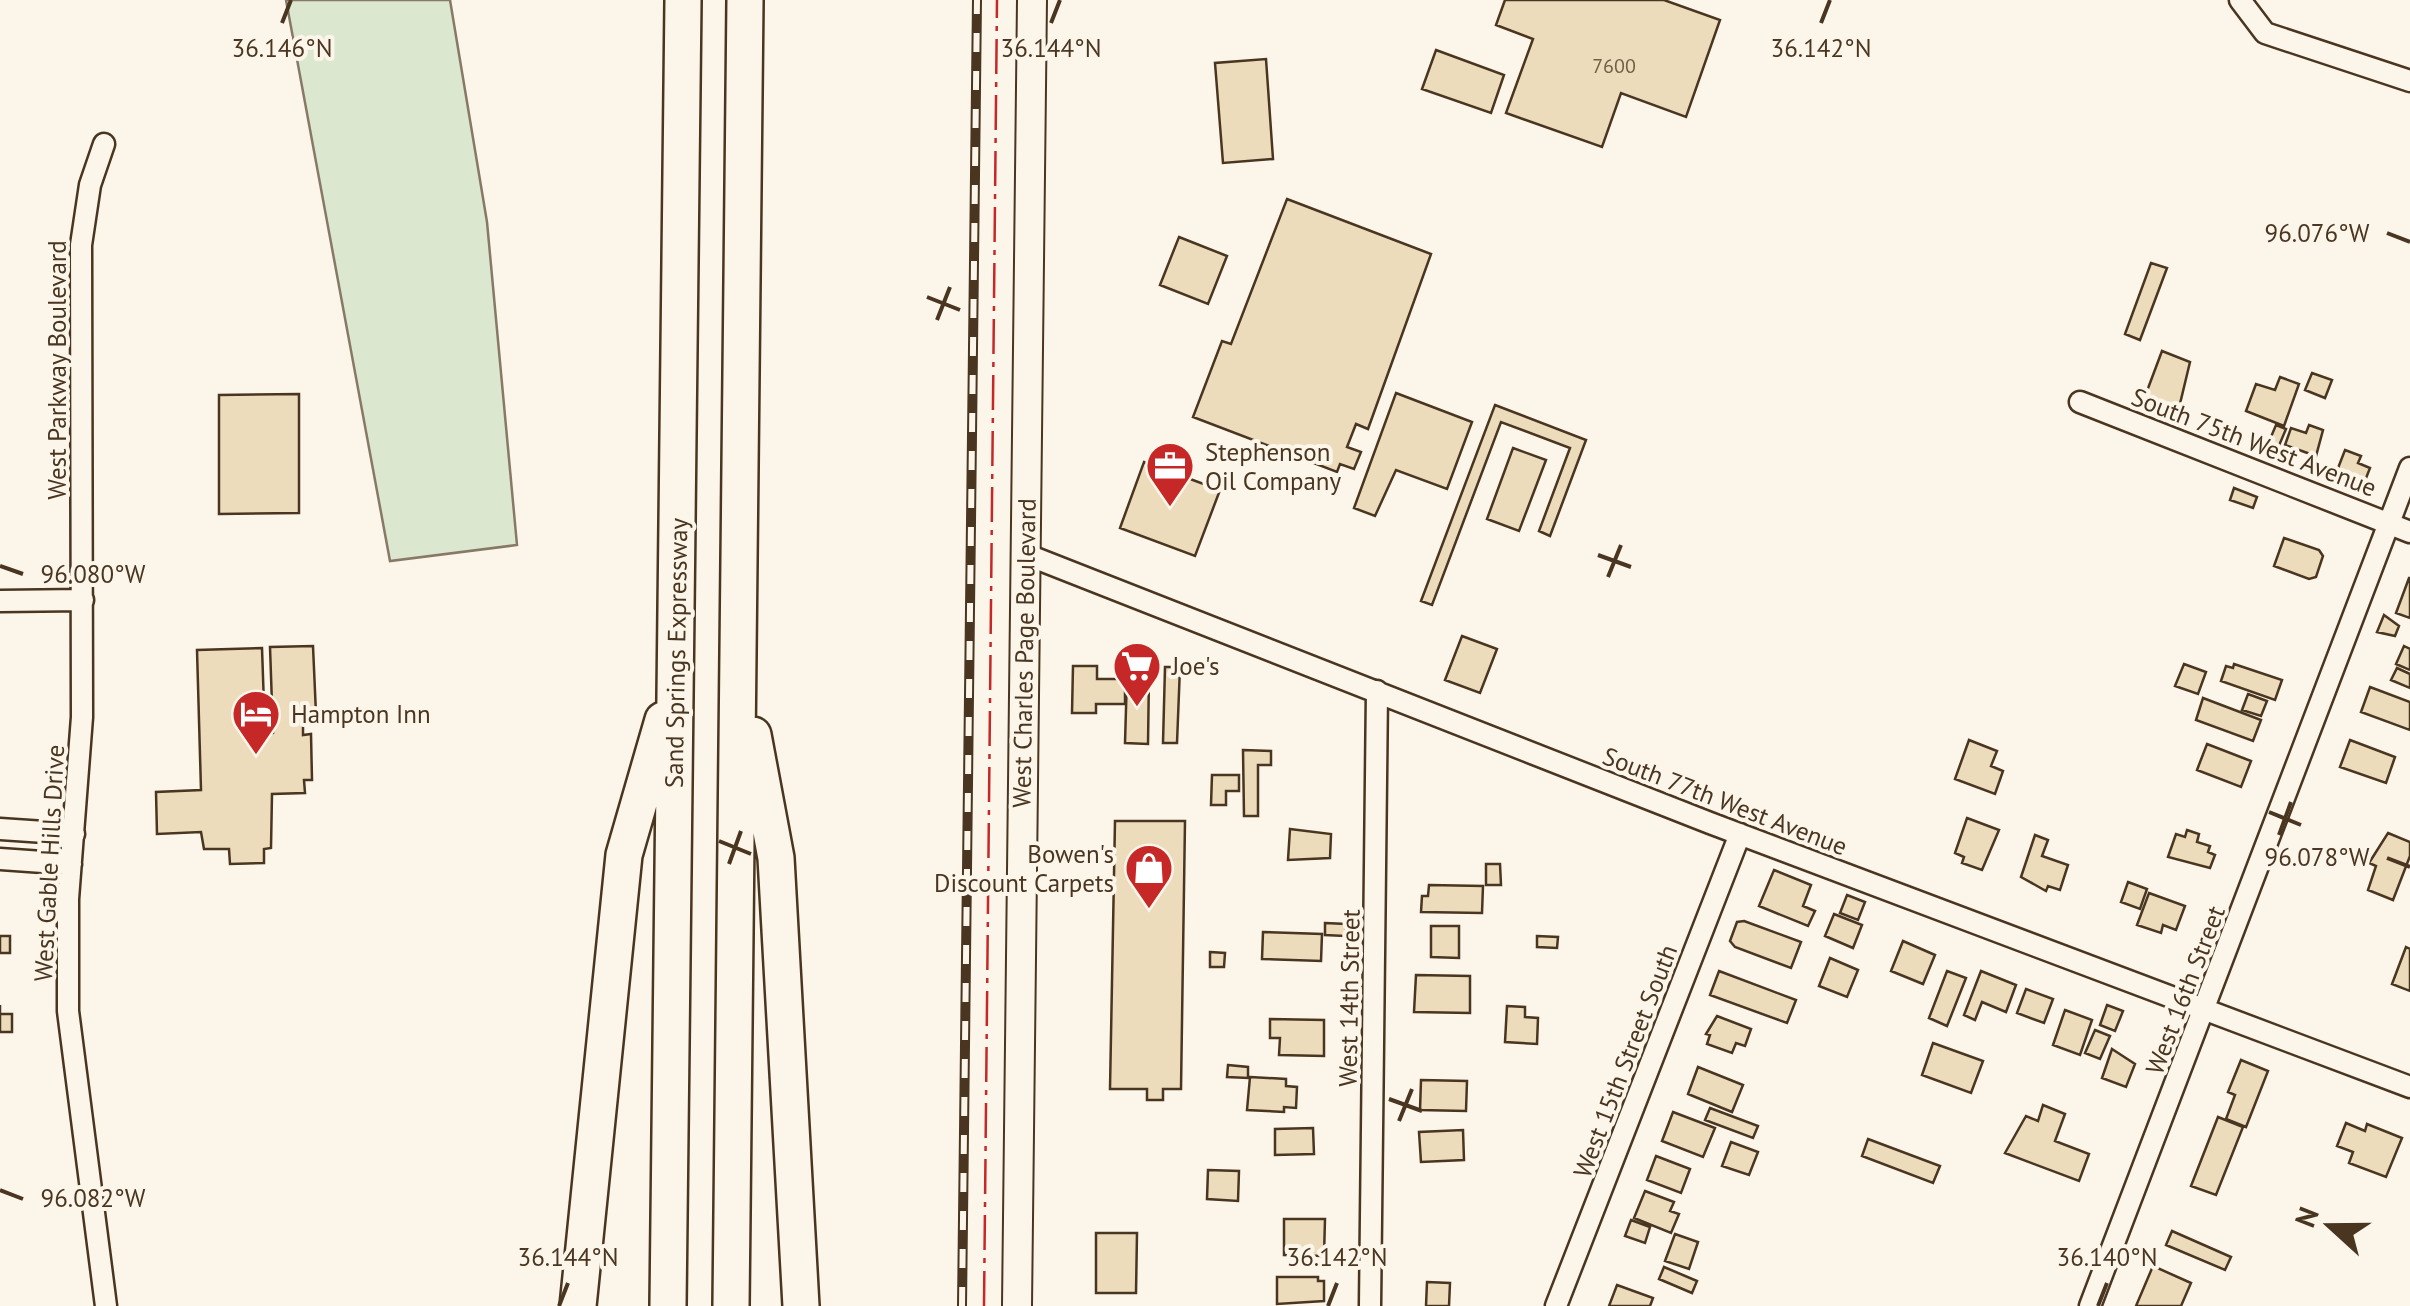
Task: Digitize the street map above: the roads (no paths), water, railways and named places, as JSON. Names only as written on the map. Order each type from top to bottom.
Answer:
[{"type":"highway","name":"Sand Springs Expressway","points":[[668,1306],[684,0]]},
{"type":"highway","points":[[731,1306],[745,0]]},
{"type":"highway","points":[[739,657],[776,858],[801,1306]]},
{"type":"highway","points":[[578,1306],[624,855],[676,676]]},
{"type":"main road","name":"West Charles Page Boulevard","points":[[1017,1306],[1032,0]]},
{"type":"street","points":[[2240,0],[2266,34],[2410,81]]},
{"type":"street","name":"West Parkway Boulevard","points":[[83,600],[82,245],[90,185],[104,144]]},
{"type":"street","name":"South 75th West Avenue","points":[[2080,402],[2410,532]]},
{"type":"street","name":"West 16th Street","points":[[2090,1306],[2410,468]]},
{"type":"street","name":"South 77th West Avenue","points":[[1025,554],[1740,834],[2410,1087]]},
{"type":"street","points":[[0,601],[83,600]]},
{"type":"street","name":"West Gable Hills Drive","points":[[83,600],[82,716],[71,864],[68,1012],[106,1306]]},
{"type":"street","name":"West 14th Street","points":[[1370,1306],[1377,690]]},
{"type":"street","points":[[0,829],[74,834]]},
{"type":"street","name":"West 15th Street South","points":[[1556,1306],[1740,834]]},
{"type":"street","points":[[0,859],[71,864]]},
{"type":"railway","points":[[962,1306],[977,0]]},
{"type":"place","name":"Stephenson Oil Company","points":[[1170,508]]},
{"type":"place","name":"Joe's","points":[[1137,708]]},
{"type":"place","name":"Hampton Inn","points":[[256,756]]},
{"type":"place","name":"Bowen's Discount Carpets","points":[[1149,910]]}]
